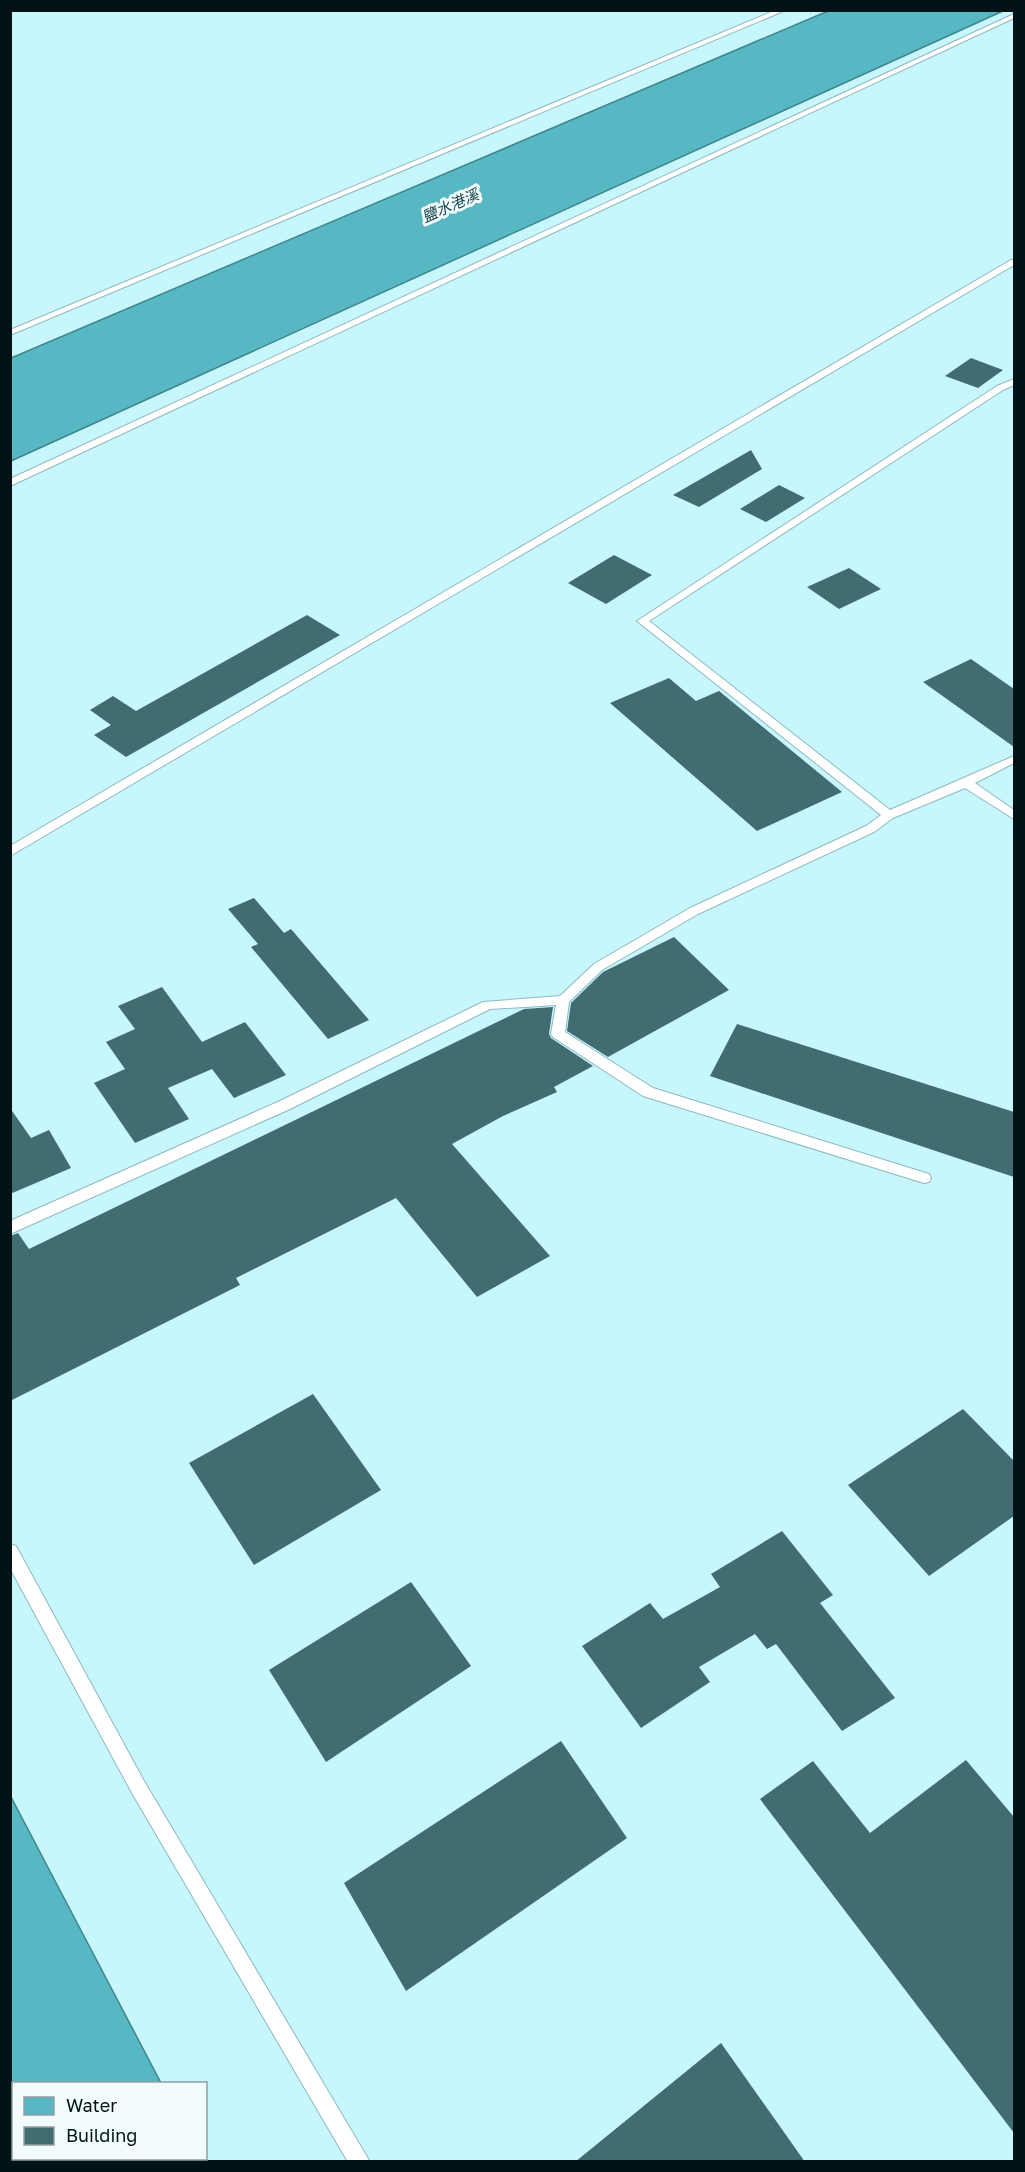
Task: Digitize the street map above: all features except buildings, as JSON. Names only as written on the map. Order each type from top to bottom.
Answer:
[{"type":"lane","points":[[10,333],[783,10]]},
{"type":"lane","points":[[10,483],[1014,16]]},
{"type":"lane","points":[[10,852],[1014,262]]},
{"type":"lane","points":[[890,815],[642,621],[1000,388],[1014,382]]},
{"type":"lane","points":[[924,1178],[648,1092],[558,1035],[563,1000],[598,967],[694,911],[870,829],[890,815],[966,783],[1014,759]]},
{"type":"lane","points":[[966,783],[1014,815]]},
{"type":"lane","points":[[10,1228],[285,1105],[488,1005],[563,1000]]},
{"type":"lane","points":[[10,1551],[138,1787],[360,2162]]},
{"type":"water","name":"鹽水港溪","points":[[828,11],[1003,11],[11,461],[11,358]]},
{"type":"water","points":[[10,1795],[160,2082],[12,2082],[12,2160],[202,2161],[11,2161]]}]
